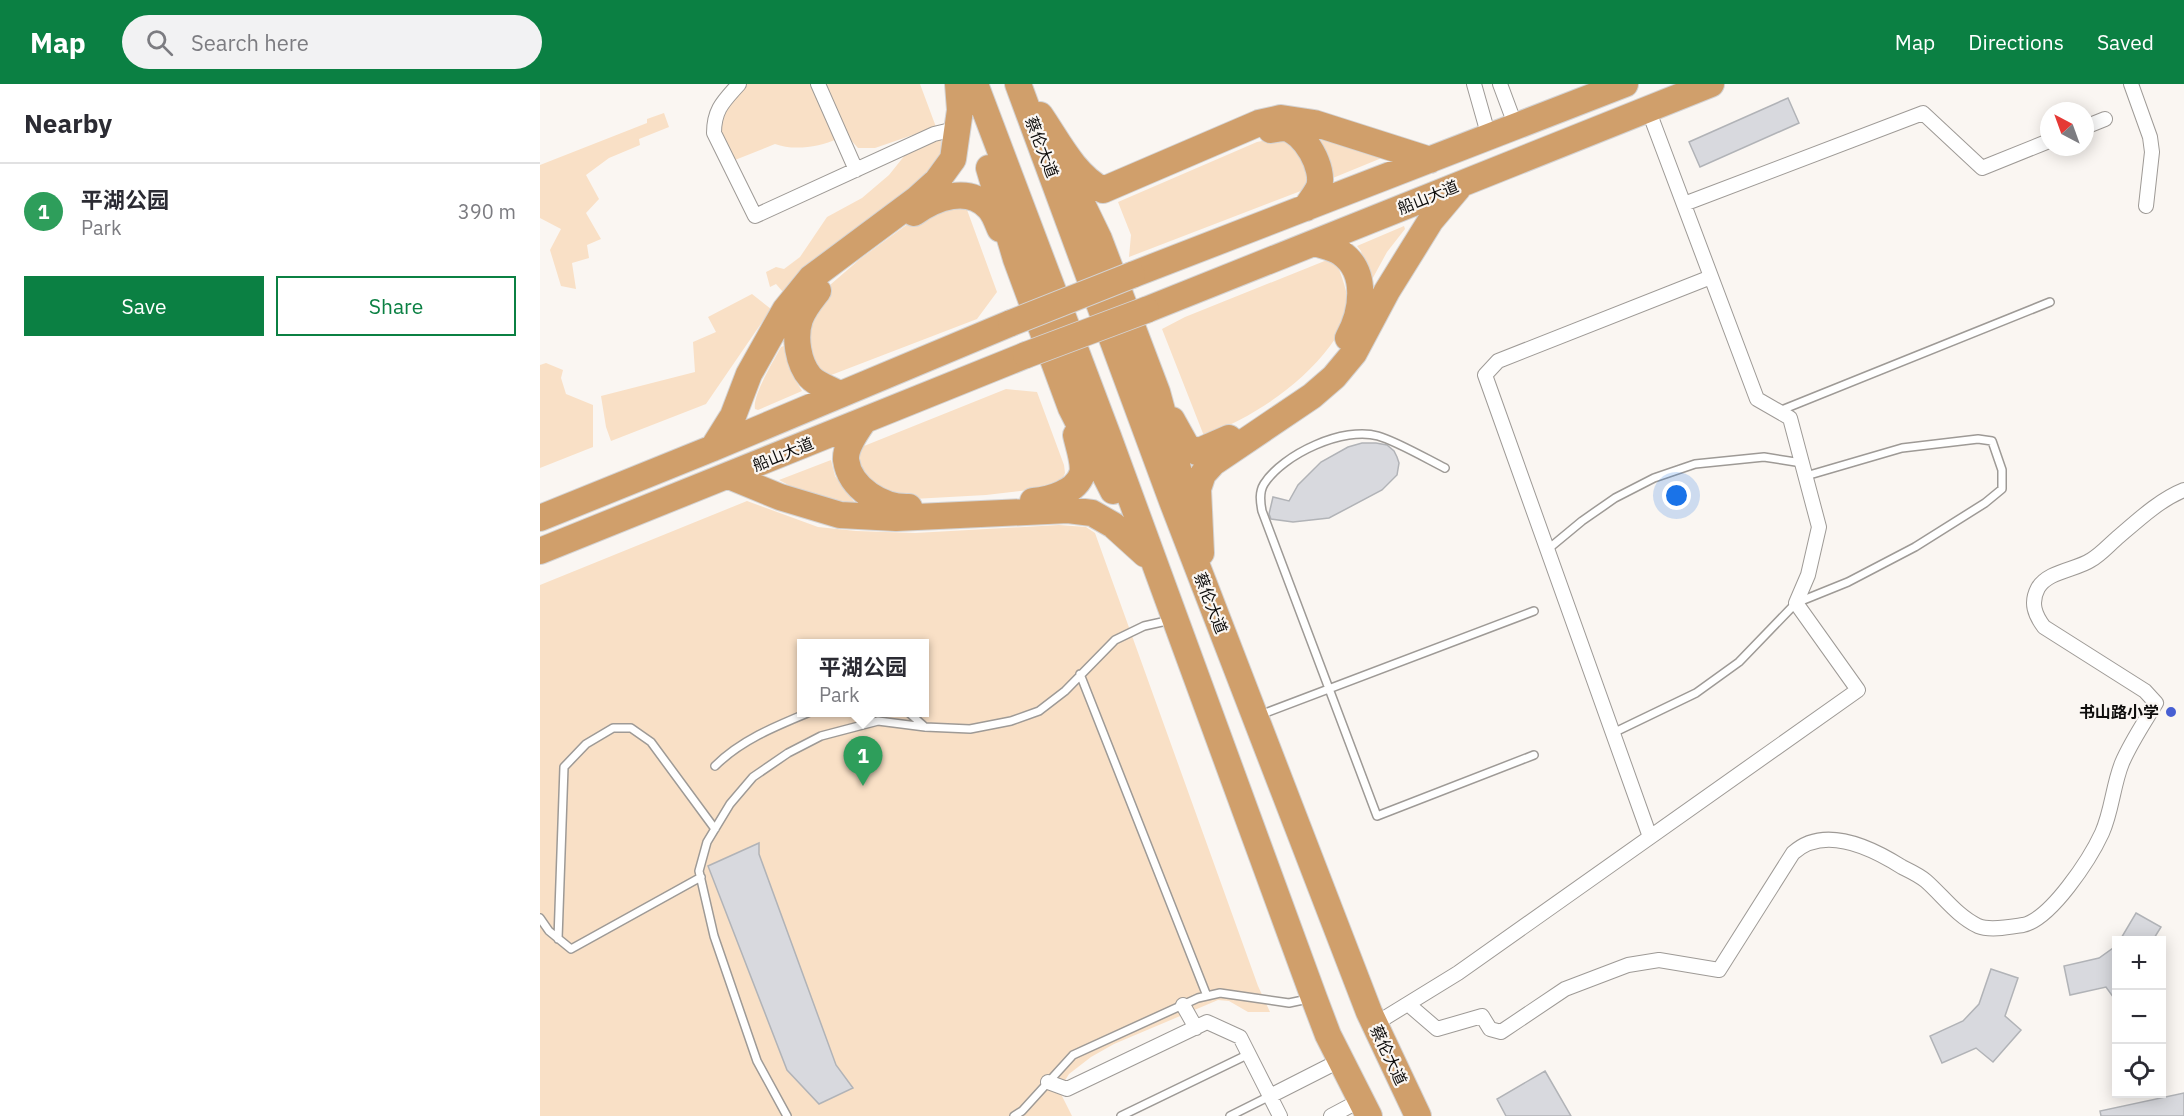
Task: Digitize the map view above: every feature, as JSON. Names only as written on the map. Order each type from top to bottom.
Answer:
[{"type":"highway","points":[[713,448],[733,416],[750,374],[784,310],[811,278],[917,199],[937,181],[952,159],[959,128],[958,84]]},
{"type":"highway","points":[[965,84],[1016,259],[1071,408],[1172,609]]},
{"type":"highway","points":[[975,84],[1172,609],[1314,998],[1365,1108]]},
{"type":"highway","name":"蔡伦大道","points":[[1018,84],[1168,490],[1255,717],[1375,1024],[1418,1116]]},
{"type":"highway","points":[[1024,84],[1099,239],[1121,273]]},
{"type":"highway","name":"船山大道","points":[[540,518],[1011,323],[1121,273],[1306,208],[1624,84]]},
{"type":"highway","name":"船山大道","points":[[540,551],[1026,355],[1146,310],[1711,84]]},
{"type":"highway","points":[[1038,112],[1080,174],[1103,190],[1259,123],[1281,118],[1314,123],[1430,160]]},
{"type":"highway","points":[[1223,633],[1157,392],[1102,207],[1107,199],[1272,129],[1286,129],[1296,134],[1311,150],[1318,165],[1320,186],[1306,208]]},
{"type":"highway","points":[[1201,554],[1198,489],[1203,474],[1213,463],[1312,396],[1334,377],[1354,353],[1387,291],[1431,220],[1461,184]]},
{"type":"highway","points":[[839,394],[811,379],[800,358],[798,342],[800,320],[807,305],[831,276],[873,243],[923,207],[953,195],[974,197],[990,208],[1016,259]]},
{"type":"highway","points":[[1157,392],[1187,447],[1197,452],[1238,434],[1303,390],[1330,364],[1349,337],[1358,314],[1361,293],[1359,278],[1353,264],[1340,252],[1315,243]]},
{"type":"highway","points":[[862,422],[849,446],[846,459],[852,476],[863,490],[880,501],[903,507],[1040,500],[1068,490],[1075,485],[1082,472],[1071,408]]},
{"type":"highway","points":[[729,476],[780,497],[840,515],[896,518],[1068,510],[1092,513],[1113,525],[1145,554]]},
{"type":"street","points":[[739,84],[720,106],[714,119],[714,133],[754,216],[934,134],[959,128]]},
{"type":"street","points":[[818,84],[856,170]]},
{"type":"street","points":[[1474,84],[1489,137]]},
{"type":"street","points":[[1500,84],[1516,127]]},
{"type":"street","points":[[2131,84],[2150,137],[2152,152],[2146,206]]},
{"type":"street","points":[[1375,1024],[1458,973],[1858,690],[1797,603],[1808,574],[1819,527],[1790,418],[1758,399],[1647,109]]},
{"type":"street","points":[[1684,204],[1923,113],[1982,168],[2040,145]]},
{"type":"street","points":[[2094,123],[2105,119]]},
{"type":"street","points":[[1650,837],[1485,375],[1498,361],[1711,277]]},
{"type":"street","points":[[1408,1004],[1437,1029],[1482,1016],[1490,1029],[1501,1032],[1565,988],[1628,965],[1659,960],[1719,970],[1793,853],[1800,846],[1815,841],[1832,840],[1864,845],[1882,854],[1924,880],[1962,916],[1979,927],[2000,928],[2026,924],[2050,907],[2079,874],[2102,832],[2121,765],[2156,703],[2145,691],[2044,627],[2036,616],[2033,603],[2038,588],[2050,577],[2093,559],[2173,494],[2184,490]]},
{"type":"street","points":[[1183,1005],[1196,1028]]},
{"type":"street","points":[[1048,1082],[1067,1089],[1207,1022],[1240,1037],[1280,1116]]},
{"type":"street","points":[[1270,1096],[1341,1060]]},
{"type":"street","points":[[1331,1116],[1365,1108]]},
{"type":"lane","points":[[1777,412],[2049,302]]},
{"type":"lane","points":[[1445,468],[1379,436],[1354,433],[1321,442],[1279,467],[1263,485],[1259,498],[1377,816],[1534,755]]},
{"type":"lane","points":[[1547,550],[1615,498],[1654,478],[1695,464],[1764,457],[1804,470],[1902,448],[1978,439],[1992,441],[2002,470],[2002,489],[1985,503],[1915,547],[1848,582],[1797,603],[1739,662],[1696,693],[1613,733]]},
{"type":"lane","points":[[787,1116],[757,1061],[714,936],[699,871],[707,842],[730,804],[753,777],[788,753],[822,736],[878,721],[925,727],[970,729],[1011,721],[1040,711],[1065,690],[1115,640],[1172,609]]},
{"type":"lane","points":[[1255,717],[1534,610]]},
{"type":"lane","points":[[1080,674],[1208,996]]},
{"type":"lane","points":[[715,766],[727,754],[777,725],[797,717]]},
{"type":"lane","points":[[914,717],[925,727]]},
{"type":"lane","points":[[558,939],[564,767],[586,744],[613,728],[632,728],[651,742],[715,829]]},
{"type":"lane","points":[[540,918],[549,931],[571,949],[701,877]]},
{"type":"lane","points":[[1014,1116],[1022,1111],[1073,1055],[1183,1005],[1220,993],[1289,1003],[1314,998]]},
{"type":"lane","points":[[1121,1116],[1248,1054]]},
{"type":"lane","points":[[1230,1116],[1270,1096]]},
{"type":"shaded area","points":[[746,84],[811,84],[837,139],[806,147],[775,144],[735,160],[723,136],[721,119],[729,104]]},
{"type":"shaded area","points":[[825,84],[920,84],[936,127],[875,148],[858,148],[849,138]]},
{"type":"shaded area","points":[[664,113],[669,127],[639,139],[640,145],[609,158],[586,175],[599,199],[586,213],[601,239],[587,245],[589,258],[572,263],[576,289],[561,286],[550,250],[561,229],[540,218],[540,165],[647,123],[647,119]]},
{"type":"shaded area","points":[[1316,136],[1389,155],[1328,180],[1329,161]]},
{"type":"shaded area","points":[[940,138],[943,146],[932,173],[783,292],[776,284],[770,287],[766,272],[776,267],[784,269],[800,257],[827,217],[862,198],[889,175],[909,150]]},
{"type":"shaded area","points":[[1277,138],[1292,143],[1309,173],[1306,189],[1129,257],[1131,235],[1118,202],[1257,142]]},
{"type":"shaded area","points":[[945,203],[966,207],[997,292],[977,319],[826,377],[815,367],[808,351],[811,308],[830,285],[860,259],[916,218]]},
{"type":"shaded area","points":[[1404,226],[1405,229],[1387,252],[1369,285],[1361,251],[1357,246]]},
{"type":"shaded area","points":[[1332,258],[1340,273],[1348,301],[1347,318],[1338,335],[1304,375],[1274,399],[1240,420],[1204,436],[1162,329],[1185,317]]},
{"type":"shaded area","points":[[752,294],[771,309],[706,404],[611,441],[606,427],[601,396],[695,372],[693,342],[716,332],[708,317]]},
{"type":"shaded area","points":[[787,345],[791,369],[802,391],[758,410],[755,409],[764,378],[781,347]]},
{"type":"shaded area","points":[[546,363],[563,370],[561,378],[566,394],[593,405],[593,447],[540,468],[540,365]]},
{"type":"shaded area","points":[[1006,389],[1037,392],[1064,465],[1065,473],[1062,480],[1045,488],[986,495],[913,499],[892,497],[858,469],[859,448]]},
{"type":"shaded area","points":[[831,460],[835,476],[855,503],[855,510],[815,499],[779,480]]},
{"type":"shaded area","points":[[747,501],[818,527],[856,531],[915,533],[1059,525],[1086,527],[1095,533],[1258,986],[1270,1012],[1248,1012],[1229,1001],[1218,1000],[1114,1044],[1091,1057],[1069,1074],[1059,1090],[1072,1116],[540,1116],[540,585]]},
{"type":"building","points":[[1788,98],[1799,123],[1700,167],[1689,142]]},
{"type":"building","points":[[1362,443],[1387,445],[1397,457],[1399,463],[1397,475],[1382,490],[1329,518],[1293,522],[1271,519],[1269,514],[1273,497],[1289,501],[1298,485],[1321,462],[1348,447]]},
{"type":"building","points":[[759,843],[759,854],[836,1065],[853,1088],[819,1104],[787,1070],[708,866]]},
{"type":"building","points":[[2136,913],[2161,927],[2155,936],[2122,936]]},
{"type":"building","points":[[2112,949],[2112,995],[2106,987],[2070,995],[2064,966],[2099,958]]},
{"type":"building","points":[[1991,969],[2018,978],[2005,1016],[2021,1030],[1993,1062],[1976,1048],[1942,1063],[1930,1036],[1963,1021],[1979,1004]]},
{"type":"building","points":[[1545,1071],[1571,1116],[1506,1116],[1497,1099]]},
{"type":"building","points":[[2184,1093],[2184,1116],[2101,1116],[2100,1111]]},
{"type":"place","name":"书山路小学","points":[[2171,712]]},
{"type":"place","name":"平湖公园","points":[[863,786]]}]
